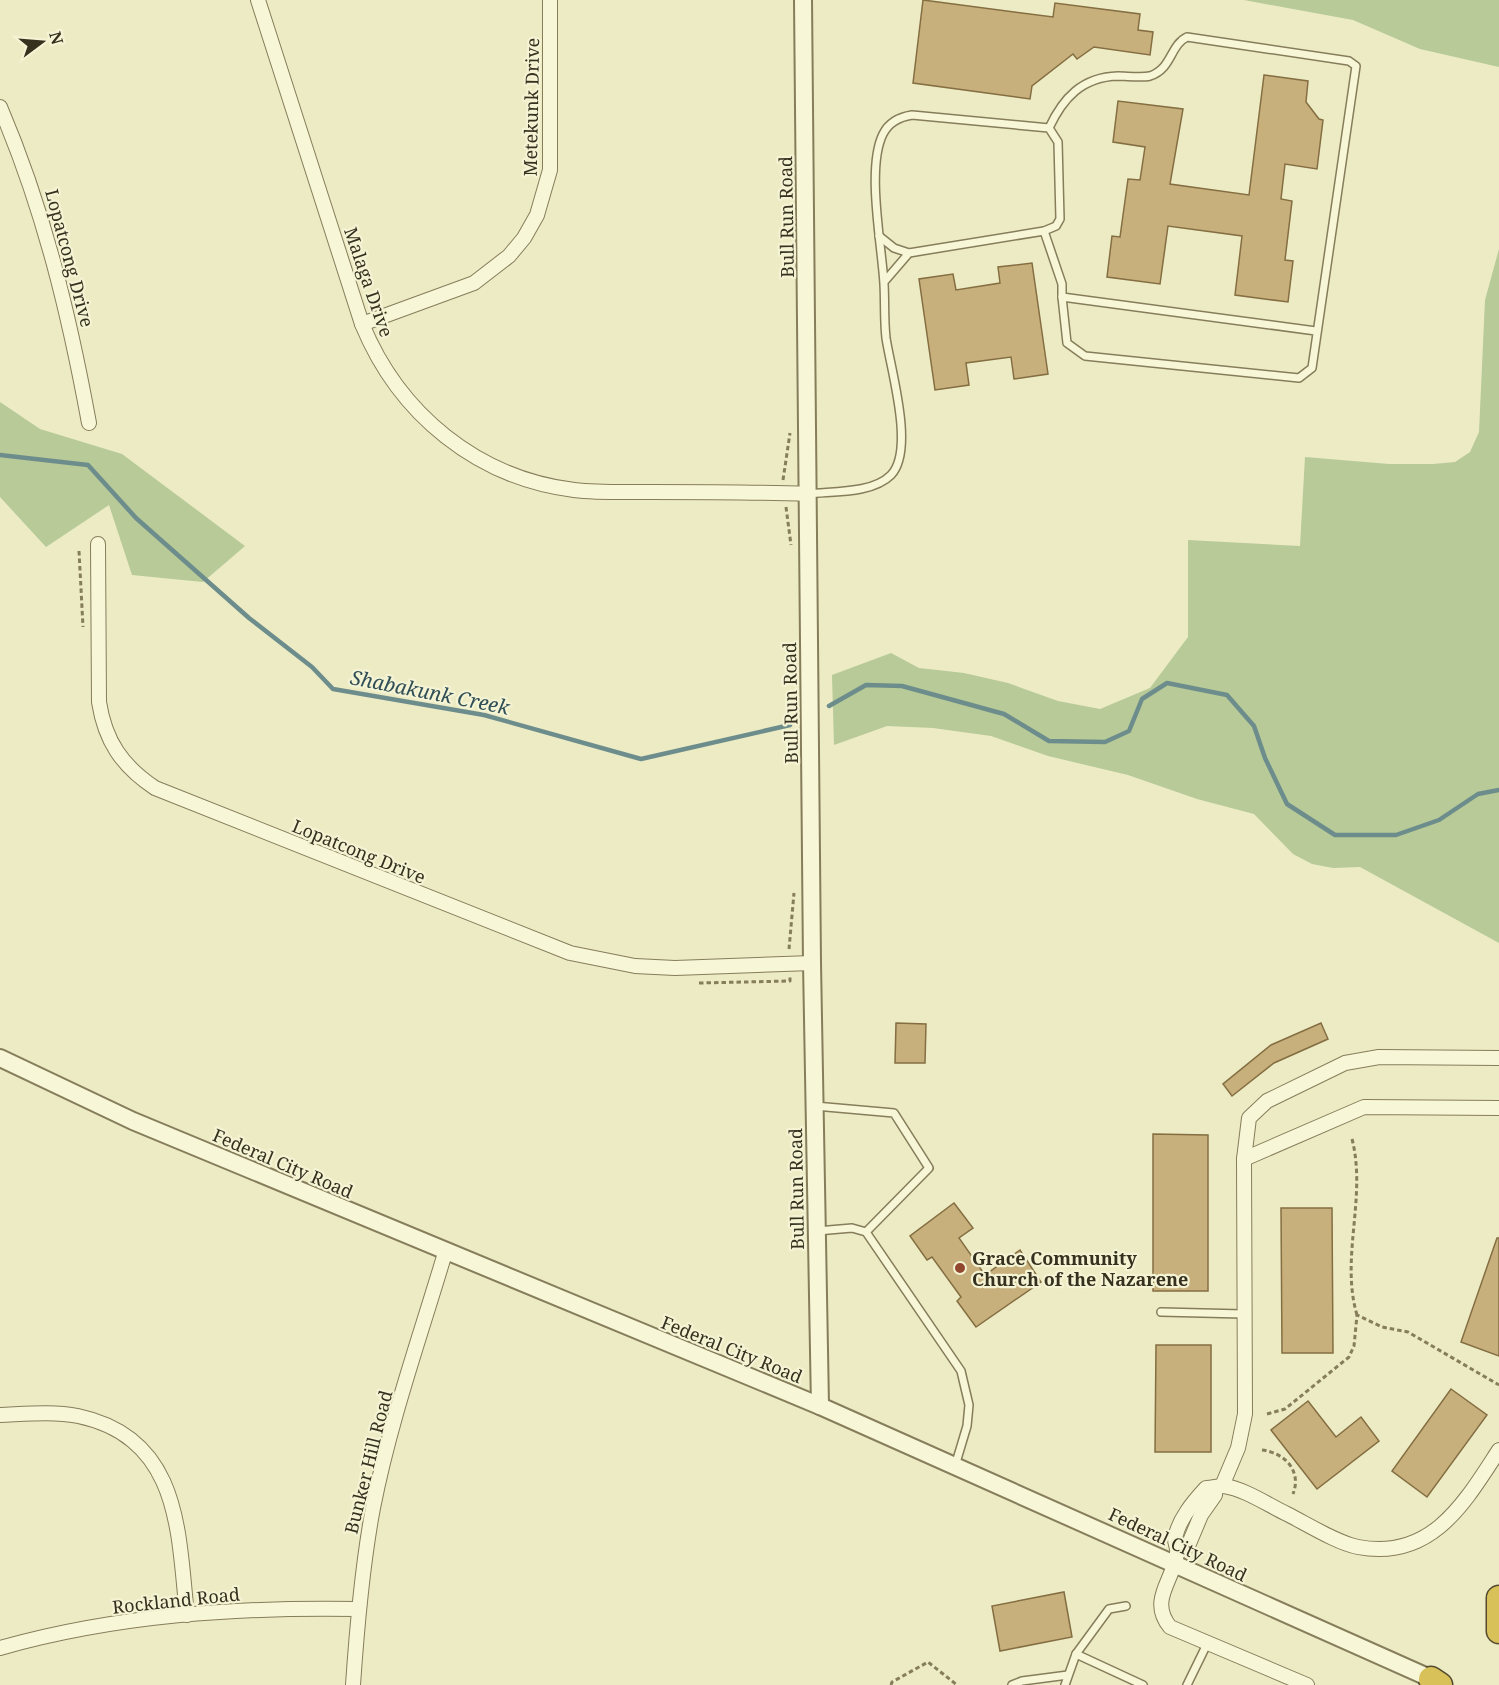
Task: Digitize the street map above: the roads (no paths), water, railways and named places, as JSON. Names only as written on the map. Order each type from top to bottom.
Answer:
[{"type":"highway","points":[[1499,1598],[1499,1631]]},
{"type":"street","name":"Malaga Drive","points":[[258,0],[362,324],[386,373],[426,421],[472,455],[510,474],[540,484],[575,490],[808,494]]},
{"type":"street","name":"Metekunk Drive","points":[[362,324],[474,283],[509,256],[529,230],[546,193],[550,170],[550,0]]},
{"type":"street","name":"Bull Run Road","points":[[803,0],[812,963],[820,1406]]},
{"type":"street","name":"Lopatcong Drive","points":[[0,107],[37,203],[56,263],[71,324],[89,423]]},
{"type":"street","name":"Lopatcong Drive","points":[[98,544],[99,702],[102,722],[122,761],[136,776],[155,788],[570,953],[624,964],[675,968],[812,963]]},
{"type":"street","points":[[1307,1685],[1170,1627],[1164,1620],[1161,1598],[1175,1557],[1188,1546],[1201,1515],[1215,1495],[1238,1448],[1245,1414],[1244,1159],[1249,1118],[1267,1101],[1345,1063],[1379,1057],[1499,1058]]},
{"type":"street","name":"Federal City Road","points":[[0,1058],[133,1121],[820,1406],[955,1466],[1175,1557],[1256,1602],[1439,1683]]},
{"type":"street","points":[[1244,1159],[1364,1107],[1499,1108]]},
{"type":"street","name":"Bunker Hill Road","points":[[352,1685],[358,1609],[373,1507],[385,1452],[445,1252]]},
{"type":"street","points":[[0,1415],[53,1413],[98,1422],[117,1431],[149,1458],[169,1491],[176,1512],[187,1615]]},
{"type":"street","points":[[1219,1487],[1243,1493],[1357,1547],[1383,1548],[1415,1542],[1439,1529],[1464,1504],[1499,1449]]},
{"type":"street","name":"Rockland Road","points":[[0,1648],[88,1628],[187,1615],[275,1608],[358,1609]]},
{"type":"lane","points":[[1044,231],[1062,284],[1067,343],[1085,356],[1299,378],[1312,368],[1356,66],[1349,61],[1187,37],[1177,42],[1166,66],[1150,76],[1101,77],[1084,82],[1060,104],[1048,128]]},
{"type":"lane","points":[[808,494],[868,487],[889,477],[899,464],[902,442],[886,335],[879,236],[877,164],[882,135],[890,124],[900,117],[912,115],[1048,128],[1058,142],[1060,219],[1056,226],[1044,231],[909,253],[894,248],[879,236]]},
{"type":"lane","points":[[884,282],[909,253]]},
{"type":"lane","points":[[1062,297],[1316,331]]},
{"type":"lane","points":[[814,1106],[894,1113],[928,1168],[866,1232]]},
{"type":"lane","points":[[816,1231],[852,1228],[866,1232],[961,1371],[969,1405],[967,1426],[955,1466]]},
{"type":"lane","points":[[1161,1312],[1243,1314]]},
{"type":"lane","points":[[1065,1685],[1076,1654],[1109,1609],[1126,1606]]},
{"type":"lane","points":[[1187,1685],[1208,1642]]},
{"type":"lane","points":[[1076,1654],[1143,1685]]},
{"type":"lane","points":[[1012,1685],[1022,1681],[1068,1675]]},
{"type":"waterway","name":"Shabakunk Creek","points":[[0,455],[88,465],[136,518],[249,618],[312,667],[333,689],[484,715],[641,759],[790,725]]},
{"type":"waterway","name":"Shabakunk Creek","points":[[829,706],[866,685],[902,686],[1004,714],[1049,741],[1105,742],[1129,731],[1142,699],[1167,683],[1227,695],[1254,726],[1265,758],[1287,804],[1335,835],[1396,835],[1439,820],[1478,794],[1499,790]]},
{"type":"place","name":"Grace Community Church of the Nazarene","points":[[960,1268]]}]
